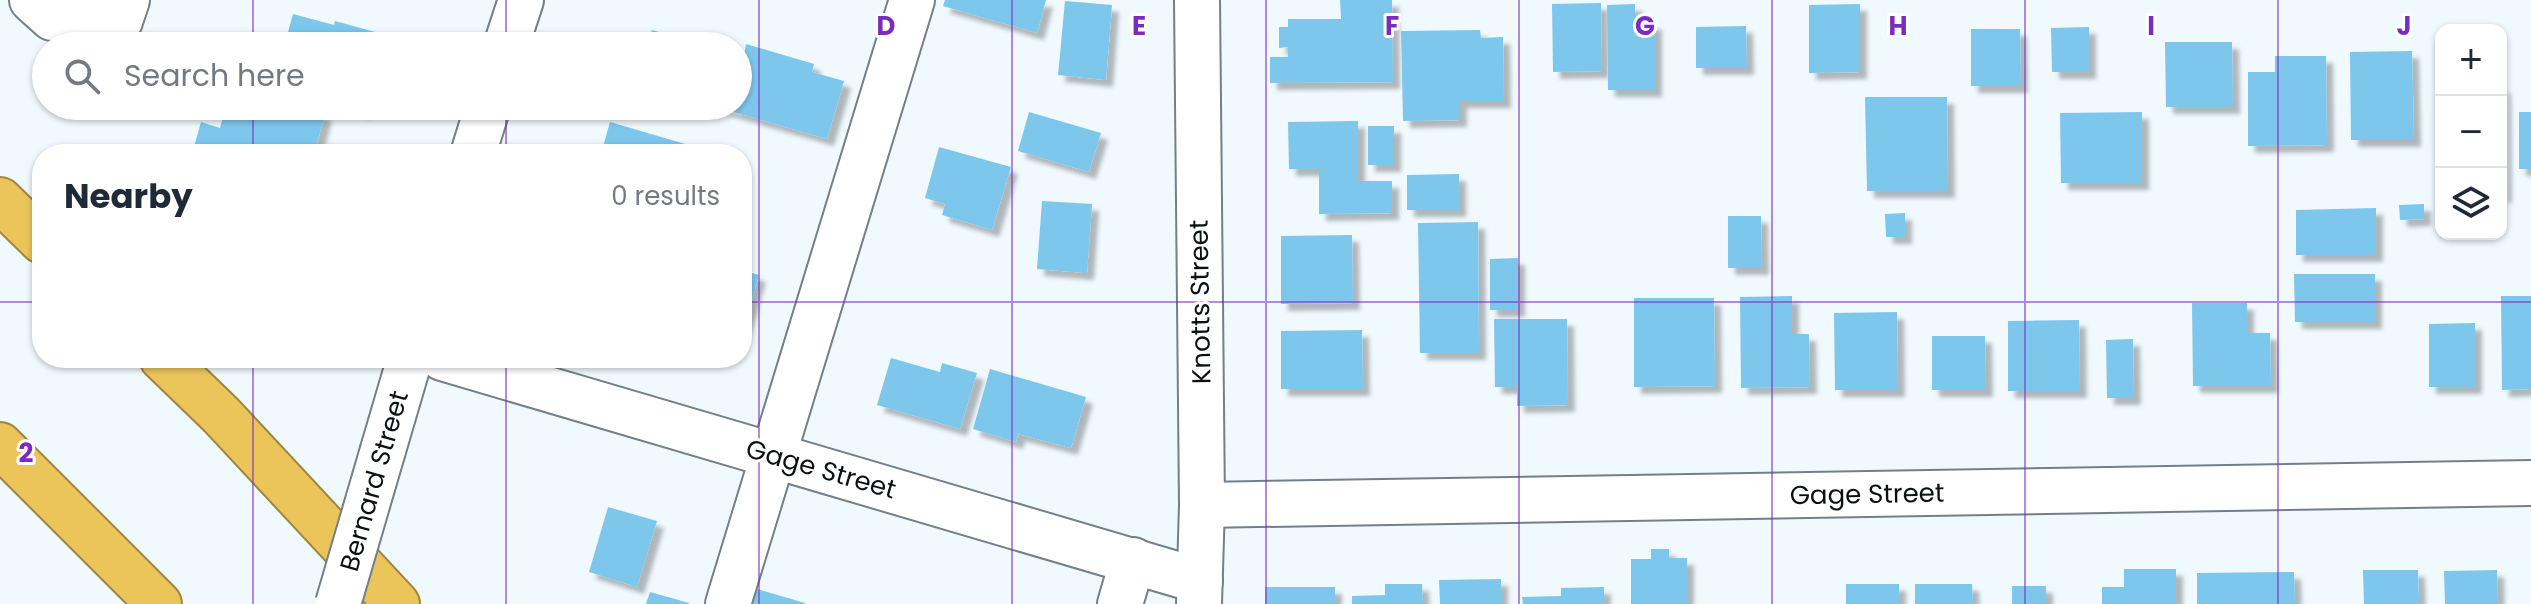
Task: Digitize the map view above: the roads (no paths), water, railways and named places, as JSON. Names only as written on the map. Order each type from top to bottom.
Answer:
[{"type":"highway","points":[[0,200],[32,231]]},
{"type":"highway","points":[[172,368],[221,415],[397,604]]},
{"type":"highway","points":[[0,445],[159,604]]},
{"type":"street","points":[[32,0],[52,18],[120,21],[127,0]]},
{"type":"street","points":[[511,32],[521,0]]},
{"type":"street","points":[[728,604],[912,0]]},
{"type":"street","name":"Knotts Street","points":[[1197,0],[1202,505],[1200,592]]},
{"type":"street","points":[[476,144],[484,120]]},
{"type":"street","name":"Bernard Street","points":[[338,604],[407,368]]},
{"type":"street","name":"Gage Street","points":[[476,368],[1133,560],[1200,592]]},
{"type":"street","name":"Gage Street","points":[[1202,505],[2531,483]]},
{"type":"street","points":[[1120,604],[1133,560]]}]
